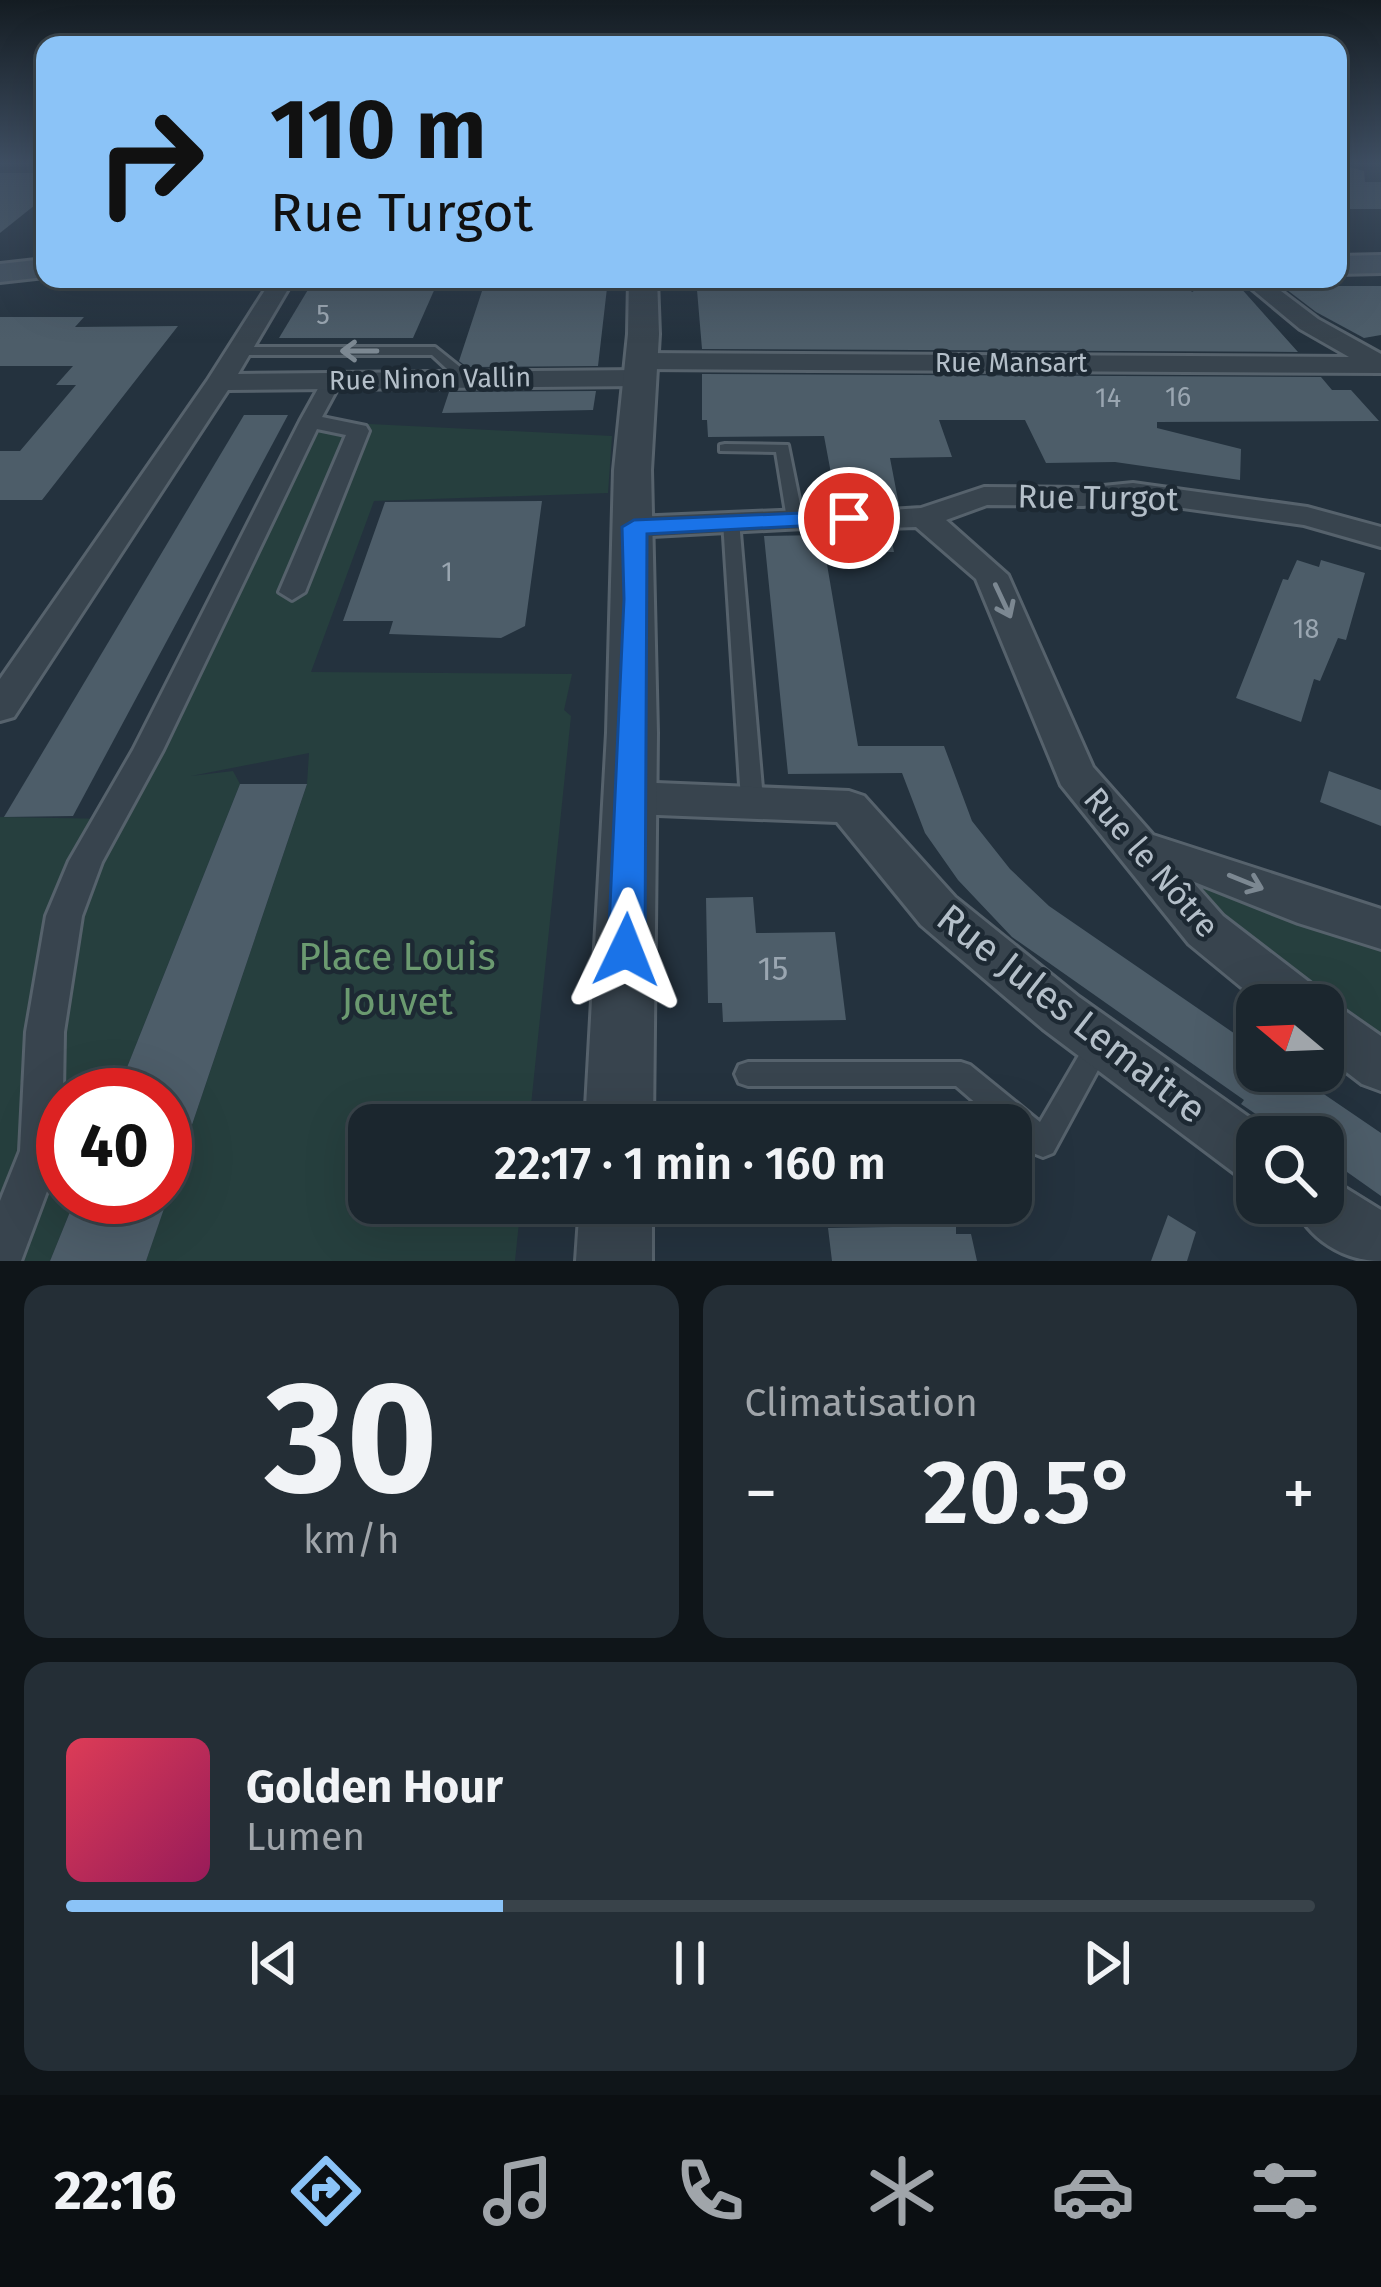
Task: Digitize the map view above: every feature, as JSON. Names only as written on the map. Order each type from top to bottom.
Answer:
[{"type":"main road","points":[[1347,265],[1381,264]]},
{"type":"main road","points":[[0,269],[36,268]]},
{"type":"street","points":[[0,708],[220,382],[278,288]]},
{"type":"street","points":[[620,1104],[633,798],[632,494],[643,288]]},
{"type":"street","points":[[1263,288],[1310,324],[1381,365]]},
{"type":"street","name":"Rue Mansart","points":[[640,369],[1381,365]]},
{"type":"street","name":"Rue Ninon Vallin","points":[[220,382],[466,378],[640,369]]},
{"type":"street","points":[[47,1068],[45,1032],[64,916],[86,861],[148,750],[332,380]]},
{"type":"street","points":[[292,592],[358,431],[310,422]]},
{"type":"street","name":"Rue Turgot","points":[[905,518],[984,496],[1148,493],[1307,517],[1381,537]]},
{"type":"street","points":[[634,527],[849,518]]},
{"type":"street","name":"Rue le Nôtre","points":[[905,518],[992,575],[1076,774],[1206,930],[1274,984]]},
{"type":"street","name":"Rue Jules Lemaitre","points":[[633,798],[849,808],[938,911],[1100,1042],[1236,1141]]},
{"type":"street","points":[[1135,848],[1210,868],[1315,910],[1381,928]]},
{"type":"street","points":[[1344,1040],[1381,1067]]},
{"type":"street","points":[[0,1257],[36,1184]]},
{"type":"street","points":[[1344,1219],[1381,1246]]},
{"type":"street","points":[[614,1261],[615,1224]]},
{"type":"lane","points":[[239,351],[435,351],[466,378]]},
{"type":"lane","points":[[725,448],[783,448],[795,519]]},
{"type":"lane","points":[[731,521],[752,800]]},
{"type":"lane","points":[[748,1073],[962,1074],[1043,1143],[1100,1042]]},
{"type":"green space","name":"Place Louis Jouvet","points":[[310,421],[612,436],[608,493],[374,501],[311,672],[572,674],[564,710],[571,716],[531,1104],[348,1104],[348,1224],[519,1224],[515,1261],[146,1261],[158,1224],[192,1224],[192,1125],[307,784],[309,753],[191,776],[233,771],[240,784],[127,1068],[36,1068],[36,1224],[65,1224],[50,1261],[0,1261],[0,817],[112,819]]},
{"type":"green space","points":[[1201,878],[1381,939],[1381,1050],[1344,1022],[1344,984],[1292,984],[1224,933],[1188,880]]},
{"type":"building","points":[[1381,286],[1381,335],[1364,338],[1285,288]]},
{"type":"building","points":[[309,288],[435,288],[413,338],[279,338]]},
{"type":"building","points":[[483,288],[607,288],[598,366],[467,367],[459,361]]},
{"type":"building","points":[[1188,288],[1192,292],[1241,288],[1298,352],[702,349],[697,290]]},
{"type":"building","points":[[0,317],[84,317],[75,327],[178,326],[42,500],[0,500],[0,451],[20,451],[76,385],[56,385],[73,366],[0,366]]},
{"type":"building","points":[[702,374],[1321,377],[1332,390],[1351,390],[1379,421],[1157,422],[1157,428],[1241,449],[1240,480],[1115,462],[1046,463],[1025,420],[939,420],[952,457],[890,458],[899,505],[875,507],[867,514],[851,504],[832,504],[831,495],[835,495],[824,436],[708,437],[707,420],[702,420]]},
{"type":"building","points":[[596,391],[593,410],[442,413],[449,392]]},
{"type":"building","points":[[244,415],[288,415],[73,816],[4,817]]},
{"type":"building","points":[[542,501],[525,626],[501,638],[389,634],[393,621],[343,621],[385,502]]},
{"type":"building","points":[[868,522],[890,532],[894,552],[841,552],[837,531],[860,530]]},
{"type":"building","points":[[822,535],[858,746],[944,746],[972,821],[1010,869],[1049,906],[1236,1035],[1236,1092],[1321,1092],[1381,1133],[1381,1196],[1344,1170],[1344,1116],[1259,1116],[1241,1104],[1244,1100],[1012,937],[958,880],[925,833],[902,773],[788,774],[764,536]]},
{"type":"building","points":[[1297,560],[1319,567],[1321,560],[1365,573],[1346,640],[1338,638],[1320,681],[1314,679],[1301,722],[1236,698],[1283,579],[1288,580]]},
{"type":"building","points":[[1329,771],[1381,790],[1381,826],[1320,802]]},
{"type":"building","points":[[240,784],[307,784],[192,1125],[192,1068],[127,1068]]},
{"type":"building","points":[[753,897],[756,933],[835,932],[846,1020],[723,1022],[722,1003],[708,1003],[706,898]]},
{"type":"building","points":[[1168,1215],[1196,1232],[1187,1261],[1151,1261]]},
{"type":"building","points":[[65,1224],[159,1224],[146,1261],[50,1261]]},
{"type":"building","points":[[956,1226],[956,1234],[971,1234],[977,1261],[832,1261],[828,1228]]},
{"type":"route","points":[[626,950],[637,599],[634,527],[849,518]]}]
